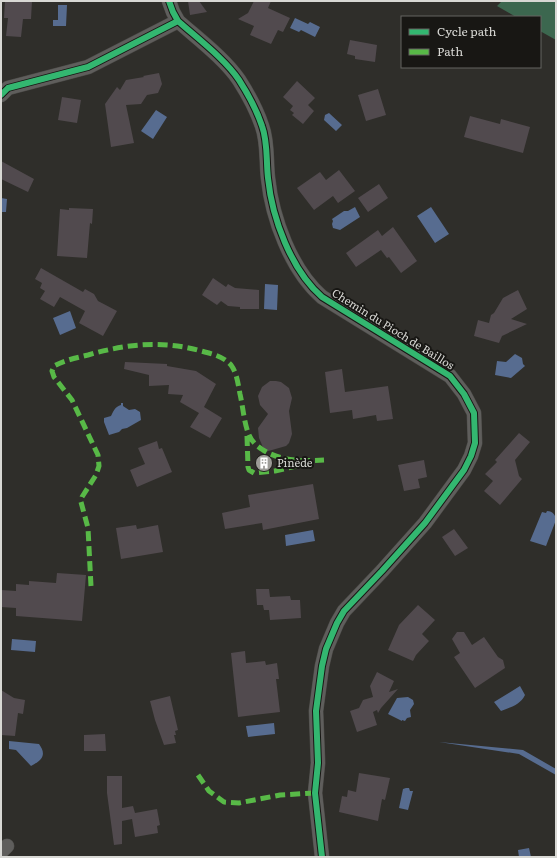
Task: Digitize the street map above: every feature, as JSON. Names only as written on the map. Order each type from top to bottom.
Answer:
[{"type":"street","name":"Chemin du Pioch de Baillos","points":[[169,1],[178,21],[225,64],[239,79],[262,124],[265,134],[268,178],[276,220],[284,241],[308,282],[322,297],[450,376],[464,394],[474,413],[475,443],[471,456],[464,470],[425,523],[344,611],[326,649],[322,666],[316,711],[318,763],[315,793],[322,857]]},
{"type":"street","points":[[1,95],[8,88],[88,66],[178,21]]},
{"type":"green space","points":[[502,1],[556,1],[556,40],[541,32],[541,16],[514,16],[497,6]]},
{"type":"water","points":[[58,5],[67,5],[66,26],[53,26],[53,20],[58,20]]},
{"type":"water","points":[[295,18],[308,24],[310,22],[320,27],[315,37],[301,30],[299,32],[290,28]]},
{"type":"water","points":[[156,110],[167,117],[153,139],[141,131]]},
{"type":"water","points":[[329,113],[342,125],[336,131],[324,120],[325,115]]},
{"type":"water","points":[[1,198],[7,199],[6,212],[1,212]]},
{"type":"water","points":[[355,207],[360,217],[340,230],[333,228],[332,219],[344,211],[348,211]]},
{"type":"water","points":[[431,207],[449,234],[435,243],[417,216]]},
{"type":"water","points":[[265,284],[278,285],[277,310],[264,309]]},
{"type":"water","points":[[70,311],[76,328],[60,335],[53,318]]},
{"type":"water","points":[[515,354],[522,358],[525,366],[511,378],[495,375],[497,361],[506,362]]},
{"type":"water","points":[[121,403],[123,403],[123,406],[129,410],[135,409],[140,412],[141,420],[119,432],[109,435],[104,418],[111,416],[115,409],[121,405]]},
{"type":"water","points":[[547,511],[554,514],[556,520],[546,546],[530,541],[542,512],[546,513]]},
{"type":"water","points":[[313,530],[315,541],[286,546],[285,535]]},
{"type":"water","points":[[12,639],[36,641],[35,652],[11,650]]},
{"type":"water","points":[[520,686],[525,695],[521,701],[501,711],[494,702]]},
{"type":"water","points":[[408,697],[413,700],[414,704],[410,710],[411,717],[407,718],[405,721],[402,721],[388,714],[397,698]]},
{"type":"water","points":[[274,723],[275,734],[248,737],[246,726]]},
{"type":"water","points":[[9,741],[39,744],[43,751],[42,757],[38,762],[31,766],[16,750],[9,749]]},
{"type":"water","points":[[439,742],[523,750],[556,769],[556,775],[519,754]]},
{"type":"water","points":[[406,788],[413,791],[408,810],[399,808],[403,789]]},
{"type":"water","points":[[529,848],[531,857],[519,857],[518,850]]},
{"type":"building","points":[[5,1],[32,1],[31,19],[23,19],[21,37],[6,36],[8,18],[4,18]]},
{"type":"building","points":[[188,1],[199,1],[207,12],[190,15]]},
{"type":"building","points":[[254,1],[271,1],[268,8],[290,18],[283,32],[278,30],[271,44],[250,35],[254,26],[238,19],[248,13]]},
{"type":"building","points":[[350,40],[377,45],[375,62],[355,59],[355,56],[347,54]]},
{"type":"building","points":[[159,73],[162,84],[158,93],[147,95],[141,104],[126,105],[134,143],[111,147],[105,104],[117,87],[120,90],[126,80]]},
{"type":"building","points":[[297,81],[315,98],[308,105],[314,111],[303,124],[292,115],[294,113],[290,110],[293,106],[283,97]]},
{"type":"building","points":[[378,89],[386,115],[366,121],[358,95]]},
{"type":"building","points":[[62,97],[81,100],[77,123],[58,120]]},
{"type":"building","points":[[470,116],[500,124],[501,119],[530,127],[523,153],[464,137]]},
{"type":"building","points":[[1,161],[34,179],[28,192],[1,179]]},
{"type":"building","points":[[339,170],[355,191],[338,203],[333,196],[314,210],[297,188],[320,172],[326,180]]},
{"type":"building","points":[[379,184],[388,198],[368,212],[358,198]]},
{"type":"building","points":[[69,208],[93,209],[92,224],[90,223],[87,258],[57,256],[60,209],[69,210]]},
{"type":"building","points":[[393,227],[417,261],[401,273],[389,257],[387,258],[381,250],[356,267],[346,253],[378,230],[382,236]]},
{"type":"building","points":[[41,268],[83,292],[85,289],[94,294],[98,301],[117,311],[103,336],[79,323],[85,311],[60,297],[54,307],[40,299],[45,291],[40,288],[42,283],[35,279]]},
{"type":"building","points":[[213,278],[226,287],[228,284],[235,288],[259,290],[259,309],[240,309],[240,307],[228,306],[221,301],[217,305],[202,295]]},
{"type":"building","points":[[518,290],[527,309],[511,319],[527,324],[502,336],[499,343],[474,336],[478,320],[489,323],[491,315],[494,313],[503,298]]},
{"type":"building","points":[[125,362],[167,364],[167,366],[196,371],[216,384],[204,407],[222,418],[210,438],[190,427],[199,413],[180,402],[183,395],[168,394],[169,385],[149,386],[149,375],[124,369]]},
{"type":"building","points":[[342,369],[345,392],[388,386],[393,419],[377,421],[376,415],[353,419],[352,410],[330,413],[325,372]]},
{"type":"building","points":[[270,381],[281,382],[289,388],[292,398],[289,411],[292,434],[289,443],[286,446],[265,452],[259,438],[258,428],[268,414],[260,405],[258,396],[262,387]]},
{"type":"building","points":[[519,433],[530,442],[515,460],[519,476],[522,479],[500,505],[484,491],[493,481],[485,474],[497,462],[495,460]]},
{"type":"building","points":[[157,441],[159,449],[162,448],[172,472],[137,487],[130,470],[145,464],[138,448]]},
{"type":"building","points":[[424,460],[427,477],[418,479],[420,488],[404,491],[398,465]]},
{"type":"building","points":[[313,484],[319,519],[263,530],[262,523],[225,529],[222,513],[250,507],[248,495]]},
{"type":"building","points":[[136,525],[137,529],[158,525],[163,552],[121,559],[116,528]]},
{"type":"building","points":[[454,529],[468,548],[455,556],[442,537]]},
{"type":"building","points":[[57,573],[86,575],[82,621],[16,616],[16,608],[1,607],[1,590],[16,591],[16,584],[29,585],[29,581],[56,583]]},
{"type":"building","points":[[256,589],[269,589],[270,597],[290,596],[291,600],[300,600],[301,618],[270,620],[269,610],[264,610],[263,605],[257,605]]},
{"type":"building","points":[[418,605],[435,620],[422,634],[429,641],[416,655],[413,661],[388,650],[399,625]]},
{"type":"building","points":[[457,632],[464,632],[472,645],[484,637],[498,657],[503,660],[505,668],[475,688],[454,657],[460,653],[452,639]]},
{"type":"building","points":[[245,651],[246,663],[265,661],[266,665],[277,663],[279,679],[276,679],[280,712],[238,717],[231,653]]},
{"type":"building","points":[[377,672],[394,681],[389,692],[398,689],[378,713],[377,710],[373,712],[377,725],[357,732],[350,711],[359,708],[363,700],[373,697],[370,686]]},
{"type":"building","points":[[1,690],[14,698],[25,700],[23,714],[18,713],[15,736],[1,735]]},
{"type":"building","points":[[170,696],[178,730],[175,731],[176,735],[174,735],[176,743],[164,745],[150,701]]},
{"type":"building","points":[[105,734],[106,751],[84,751],[84,735]]},
{"type":"building","points":[[359,773],[390,778],[385,800],[382,799],[378,821],[339,812],[342,796],[347,797],[348,790],[356,792]]},
{"type":"building","points":[[107,776],[122,776],[122,808],[133,806],[135,813],[157,809],[160,825],[157,826],[158,833],[135,837],[132,819],[122,821],[122,844],[114,845],[107,793]]},
{"type":"marked path","points":[[91,586],[88,528],[81,502],[82,497],[96,475],[99,466],[98,455],[72,400],[54,377],[52,371],[54,366],[71,359],[130,346],[173,345],[213,354],[228,362],[235,372],[247,430],[255,444],[270,454],[285,459],[324,460]]},
{"type":"marked path","points":[[247,436],[248,467],[249,470],[254,473],[275,471],[305,464]]},
{"type":"marked path","points":[[198,775],[209,791],[224,802],[239,803],[280,795],[315,793]]},
{"type":"cycle path","points":[[169,1],[178,21],[219,57],[233,72],[255,109],[264,132],[268,178],[274,210],[285,242],[301,273],[322,297],[450,376],[464,394],[474,413],[475,443],[471,456],[464,470],[425,523],[344,611],[326,649],[322,666],[316,711],[318,763],[315,793],[322,857]]},
{"type":"cycle path","points":[[1,95],[8,88],[88,67],[178,21]]},
{"type":"place","name":"Pinède","points":[[264,463]]}]
